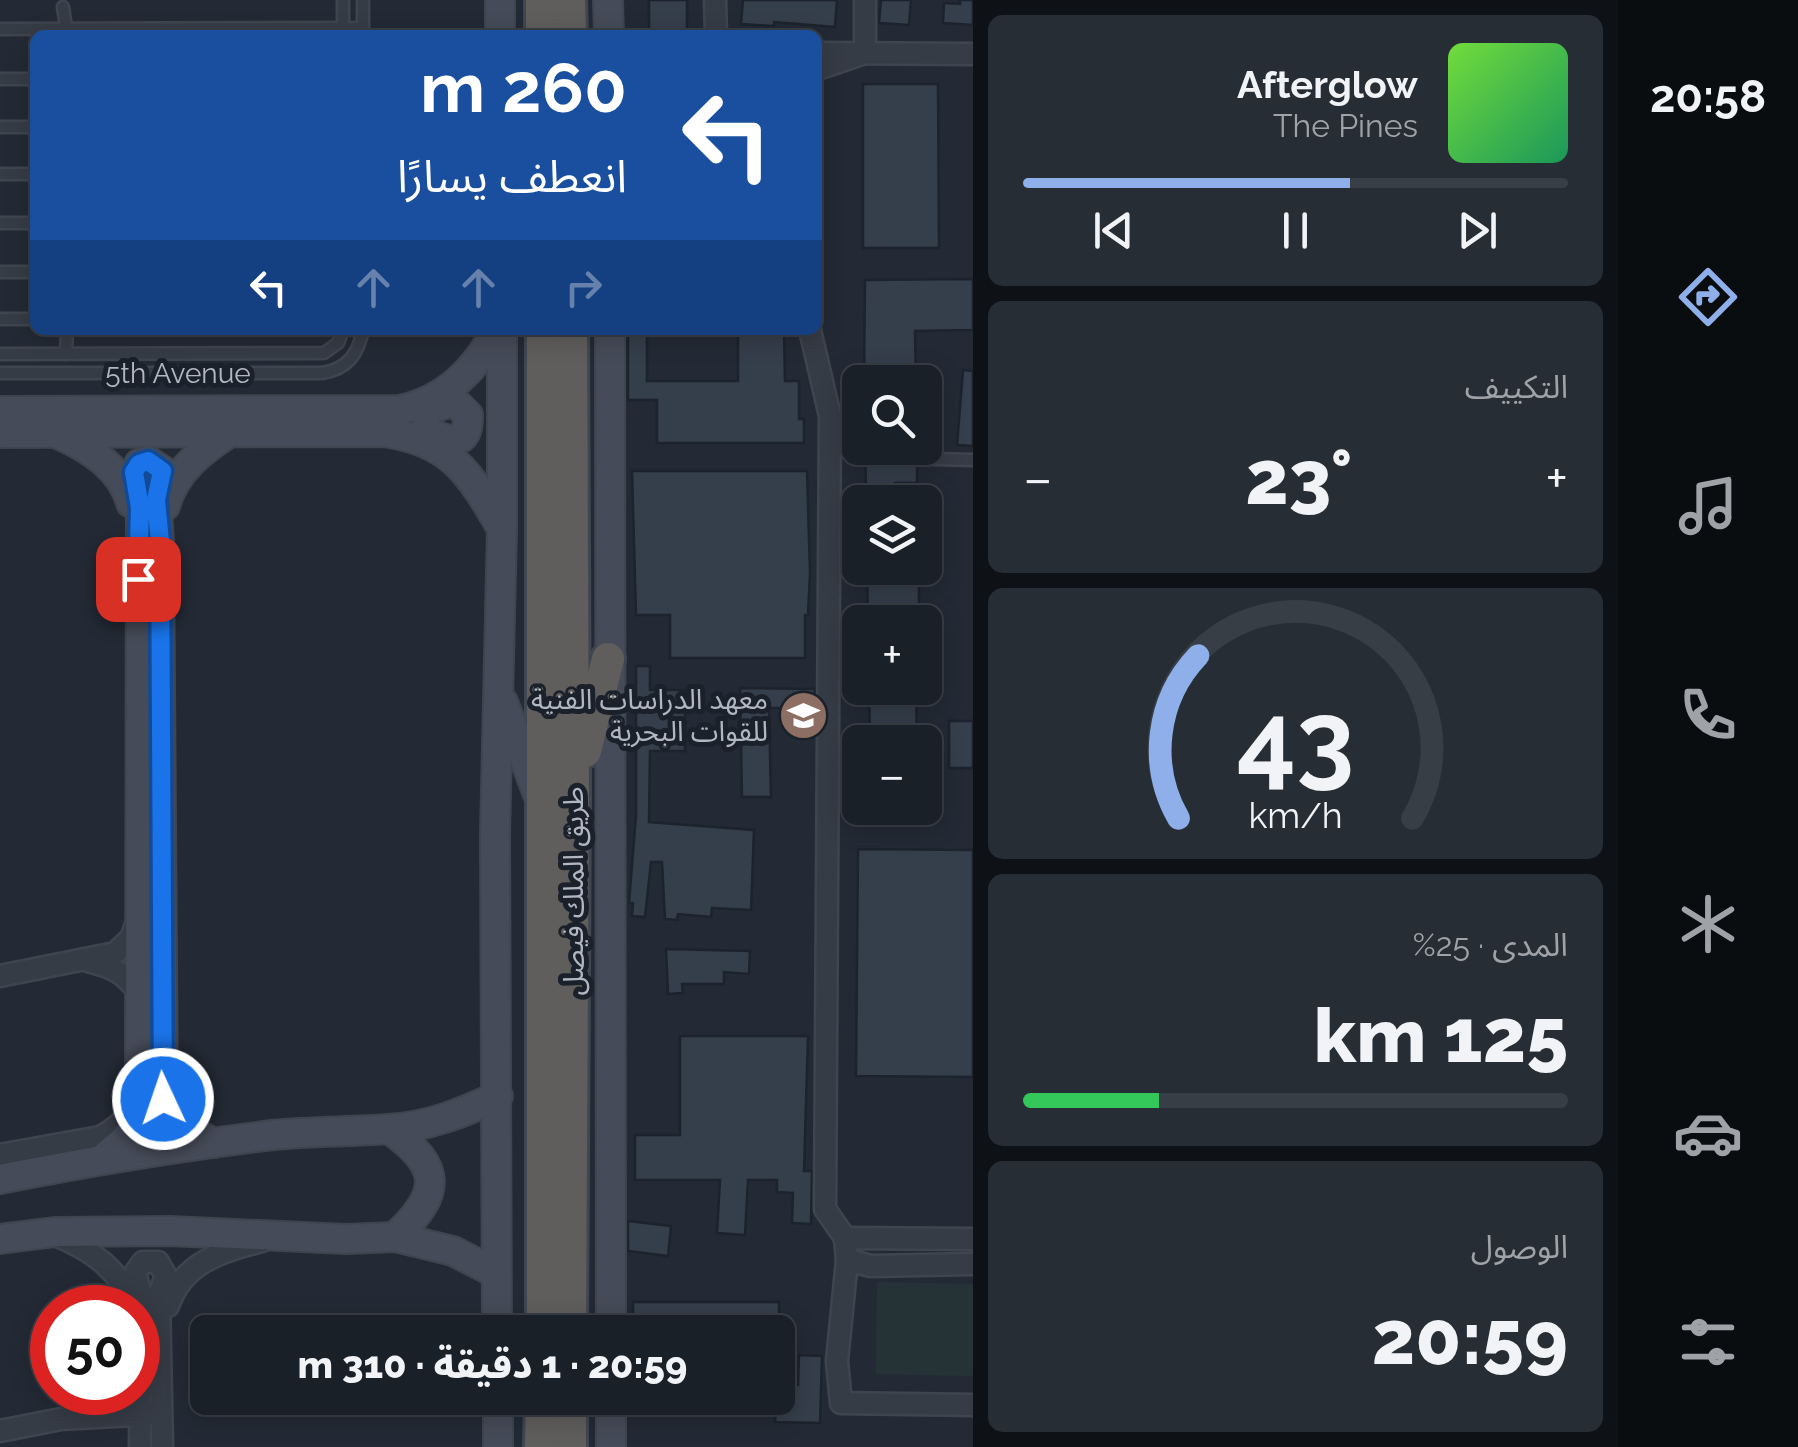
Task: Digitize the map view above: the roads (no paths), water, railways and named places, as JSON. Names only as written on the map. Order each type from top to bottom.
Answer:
[{"type":"highway","points":[[542,0],[542,30]]},
{"type":"highway","points":[[569,0],[570,30]]},
{"type":"highway","name":"طريق الملك فيصل","points":[[543,335],[543,1315]]},
{"type":"highway","name":"طريق الملك فيصل","points":[[570,1315],[571,335]]},
{"type":"highway","points":[[573,789],[608,660]]},
{"type":"highway","points":[[541,1447],[542,1415]]},
{"type":"highway","points":[[570,1415],[570,1447]]},
{"type":"main road","points":[[500,0],[500,30]]},
{"type":"main road","points":[[608,0],[608,30]]},
{"type":"main road","points":[[0,433],[230,432],[383,421],[452,388],[495,335]]},
{"type":"main road","points":[[497,1315],[497,687],[502,528],[499,335]]},
{"type":"main road","points":[[610,335],[610,1315]]},
{"type":"main road","points":[[0,412],[383,421],[453,458],[474,481],[502,528]]},
{"type":"main road","points":[[100,1160],[127,1139],[142,1115],[144,1099],[140,1078],[139,917],[149,542],[176,480],[205,449],[230,432]]},
{"type":"main road","points":[[54,433],[89,449],[118,476],[149,542],[163,1099],[184,1126],[214,1143]]},
{"type":"main road","points":[[497,687],[544,810]]},
{"type":"main road","points":[[0,1179],[214,1143],[358,1128],[389,1130],[459,1115],[498,1096]]},
{"type":"main road","points":[[389,1130],[424,1159],[431,1175],[427,1202],[395,1237]]},
{"type":"main road","points":[[0,1239],[49,1232],[170,1231],[346,1239],[395,1237],[453,1251],[496,1273]]},
{"type":"main road","points":[[498,1415],[498,1447]]},
{"type":"main road","points":[[611,1415],[611,1447]]},
{"type":"street","points":[[715,0],[716,30]]},
{"type":"street","points":[[865,0],[865,53]]},
{"type":"street","points":[[822,53],[973,54]]},
{"type":"street","points":[[822,69],[865,53]]},
{"type":"street","points":[[811,335],[830,416],[825,1210],[845,1238],[847,1260],[837,1361],[842,1402],[973,1405]]},
{"type":"street","points":[[0,976],[115,953],[131,938],[139,917]]},
{"type":"street","points":[[86,961],[114,967],[140,993]]},
{"type":"street","points":[[0,1155],[100,1137],[113,1131],[134,1105],[140,1078]]},
{"type":"street","points":[[49,1232],[106,1263],[122,1285]]},
{"type":"street","points":[[162,1323],[173,1292],[198,1265],[220,1251],[283,1235]]},
{"type":"street","points":[[845,1238],[973,1239]]},
{"type":"street","points":[[847,1260],[871,1266],[973,1264]]},
{"type":"street","points":[[138,1285],[135,1274],[143,1262],[158,1262],[166,1276],[160,1294],[160,1340]]},
{"type":"street","points":[[0,1431],[61,1419],[133,1415]]},
{"type":"street","points":[[140,1447],[151,1415]]},
{"type":"street","points":[[151,1415],[162,1447]]},
{"type":"lane","points":[[343,0],[343,30]]},
{"type":"lane","points":[[363,0],[363,30]]},
{"type":"lane","points":[[63,7],[67,30]]},
{"type":"lane","points":[[0,30],[30,31]]},
{"type":"lane","points":[[0,80],[30,79]]},
{"type":"lane","points":[[0,127],[30,127]]},
{"type":"lane","points":[[0,174],[30,174]]},
{"type":"lane","points":[[0,223],[30,223]]},
{"type":"lane","points":[[0,272],[30,272]]},
{"type":"lane","points":[[0,319],[30,319]]},
{"type":"lane","points":[[66,335],[66,354]]},
{"type":"lane","name":"5th Avenue","points":[[0,354],[304,354],[332,350],[340,335]]},
{"type":"lane","name":"5th Avenue","points":[[0,373],[322,372],[335,370],[352,359],[362,335]]},
{"type":"lane","points":[[942,459],[973,460]]},
{"type":"place","name":"معهد الدراسات الفنية للقوات البحرية","points":[[803,715]]}]
